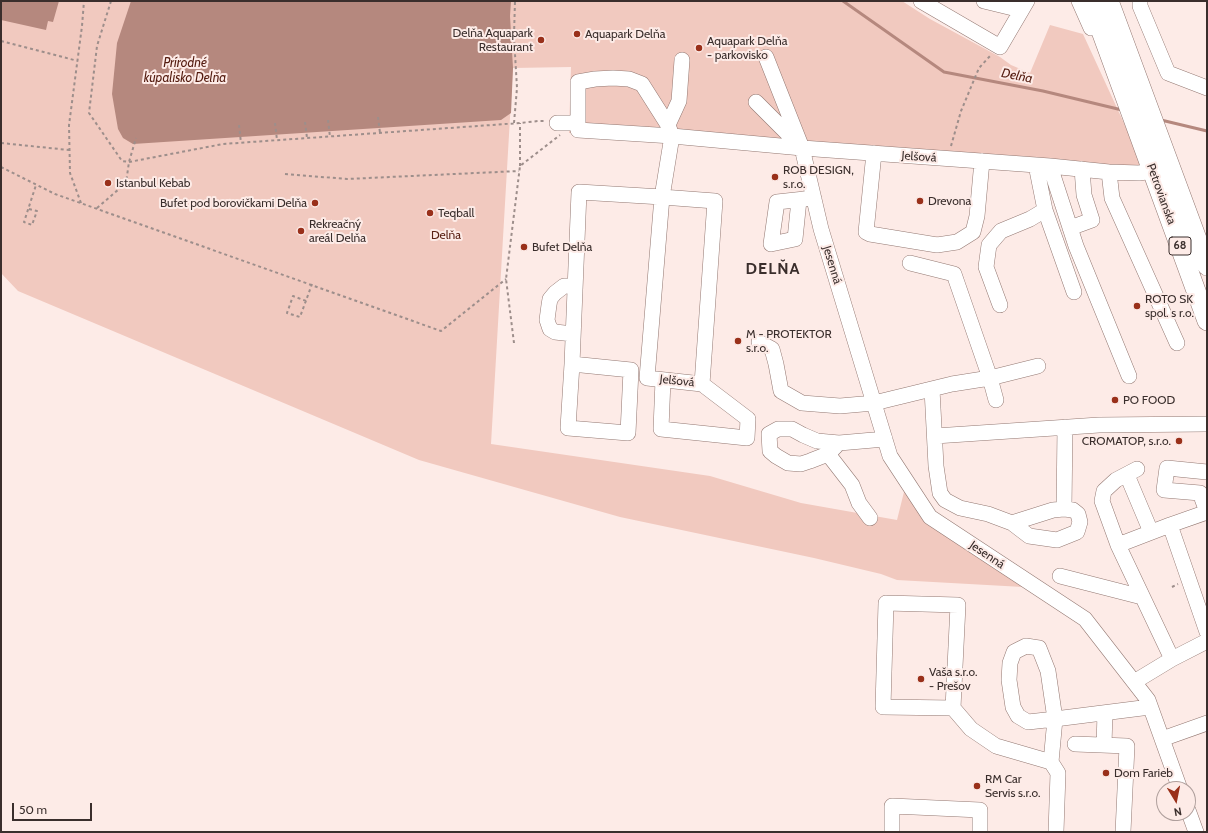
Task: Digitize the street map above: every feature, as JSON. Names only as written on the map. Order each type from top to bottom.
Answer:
[{"type":"main road","name":"Petrovianska","points":[[1090,1],[1207,321]]},
{"type":"main road","name":"Petrovianska","points":[[1108,1],[1207,266]]},
{"type":"street","points":[[922,1],[1000,47],[1024,6],[984,1]]},
{"type":"street","name":"Petrovianska","points":[[1079,1],[1101,48],[1114,68]]},
{"type":"street","name":"Petrovianska","points":[[1118,1],[1124,43]]},
{"type":"street","points":[[1140,1],[1140,6],[1168,73],[1207,88]]},
{"type":"street","points":[[766,57],[802,148]]},
{"type":"street","name":"Jelšová","points":[[572,364],[631,370],[628,433],[568,428],[579,192],[662,197],[715,201],[702,384],[646,378],[662,197],[670,130],[680,101],[682,60]]},
{"type":"street","points":[[560,128],[578,123],[578,82],[613,78],[629,79],[642,84],[670,130]]},
{"type":"street","points":[[756,102],[802,148]]},
{"type":"street","name":"Jelšová","points":[[578,123],[578,130],[670,130],[802,148],[1110,172],[1153,172]]},
{"type":"street","name":"Jesenná","points":[[802,148],[806,199],[821,230],[890,456],[930,516],[1085,619],[1148,700],[1177,781]]},
{"type":"street","points":[[874,153],[866,232],[870,234],[937,245],[957,242],[973,232],[977,216],[982,161]]},
{"type":"street","points":[[1043,166],[1045,210],[1074,292]]},
{"type":"street","points":[[1043,166],[1070,228],[1129,376]]},
{"type":"street","points":[[1070,228],[1092,220],[1084,196],[1082,170]]},
{"type":"street","points":[[1110,172],[1112,198],[1177,343]]},
{"type":"street","points":[[1000,305],[986,267],[989,245],[1001,232],[1030,219],[1045,210]]},
{"type":"street","points":[[910,263],[954,274],[990,378],[996,400]]},
{"type":"street","points":[[573,334],[555,332],[550,329],[547,320],[550,299],[564,286],[575,286]]},
{"type":"street","points":[[759,342],[772,349],[781,391],[802,403],[840,406],[874,403],[1038,366]]},
{"type":"street","points":[[663,380],[661,429],[747,438],[748,419],[702,384]]},
{"type":"street","points":[[932,389],[938,481],[940,493],[945,500],[960,508],[988,514],[1012,523],[1029,536],[1057,540],[1077,532],[1080,522],[1078,514],[1074,510],[1064,508],[1012,523]]},
{"type":"street","points":[[935,436],[1099,425],[1206,424]]},
{"type":"street","points":[[1064,508],[1065,427]]},
{"type":"street","points":[[839,443],[828,454],[802,464],[788,463],[770,451],[769,434],[778,429],[792,429],[817,441],[839,443],[885,439]]},
{"type":"street","points":[[828,454],[852,485],[859,503],[870,518]]},
{"type":"street","points":[[1118,545],[1170,524],[1207,512],[1200,493],[1164,490],[1167,468],[1207,472]]},
{"type":"street","points":[[1151,532],[1132,472],[1116,480],[1104,491],[1102,501],[1118,545],[1172,659]]},
{"type":"street","points":[[1170,524],[1207,632]]},
{"type":"street","points":[[1060,576],[1142,598]]},
{"type":"street","points":[[953,708],[882,706],[886,603],[958,606],[953,708],[971,730],[996,746],[1051,762]]},
{"type":"street","points":[[1134,682],[1172,659],[1207,642]]},
{"type":"street","points":[[1056,832],[1058,773],[1051,762],[1055,719],[1048,671],[1039,648],[1026,646],[1014,652],[1010,663],[1013,707],[1018,716],[1028,722],[1055,719],[1105,712],[1150,707]]},
{"type":"street","points":[[1104,745],[1105,712]]},
{"type":"street","points":[[1162,739],[1207,723]]},
{"type":"street","points":[[1075,744],[1127,746],[1123,832]]},
{"type":"street","points":[[892,832],[892,806],[980,810],[980,832]]},
{"type":"street","points":[[1192,821],[1196,832]]},
{"type":"path","points":[[80,203],[70,172],[70,126],[84,1]]},
{"type":"path","points":[[111,1],[97,46],[89,113],[122,161],[129,162],[223,144],[514,124],[538,121],[560,128],[520,166]]},
{"type":"path","points":[[514,1],[514,36],[517,88],[514,124]]},
{"type":"path","points":[[1,41],[78,61]]},
{"type":"path","points":[[947,159],[961,111],[979,68],[1000,47]]},
{"type":"path","points":[[378,117],[380,133]]},
{"type":"path","points":[[328,120],[330,137]]},
{"type":"path","points":[[305,122],[307,138]]},
{"type":"path","points":[[275,123],[277,140]]},
{"type":"path","points":[[514,343],[506,279],[520,166],[520,123]]},
{"type":"path","points":[[239,125],[241,143]]},
{"type":"path","points":[[96,208],[126,183],[129,162],[136,138]]},
{"type":"path","points":[[1,143],[70,150]]},
{"type":"path","points":[[1,167],[55,194],[442,331],[506,279]]},
{"type":"path","points":[[285,174],[347,179],[519,171]]},
{"type":"path","points":[[29,209],[37,211],[32,224],[24,222],[36,185]]},
{"type":"path","points":[[306,301],[294,296],[287,313],[300,317],[306,301],[312,284]]},
{"type":"green space","name":"Rekreačný areál Delňa","points":[[1,1],[902,1],[930,19],[1000,57],[1011,65],[1030,73],[1050,25],[1083,34],[1145,169],[672,136],[569,133],[571,67],[513,68],[513,66],[491,444],[710,476],[801,503],[897,520],[906,484],[933,523],[1023,587],[897,580],[881,574],[814,558],[620,517],[419,460],[18,291],[1,273]]},
{"type":"water","points":[[1,1],[59,1],[53,22],[48,21],[46,30],[1,20]]},
{"type":"water","name":"Prírodné kúpalisko Delňa","points":[[131,1],[511,1],[510,16],[513,68],[511,113],[501,120],[133,144],[123,138],[118,129],[112,94],[117,43]]},
{"type":"waterway","name":"Delňa","points":[[843,1],[944,72],[1043,91],[1122,110]]},
{"type":"waterway","name":"Delňa","points":[[1161,120],[1207,131]]},
{"type":"place","name":"Aquapark Delňa","points":[[577,34]]},
{"type":"place","name":"Delňa Aquapark Restaurant","points":[[541,40]]},
{"type":"place","name":"Aquapark Delňa - parkovisko","points":[[699,48]]},
{"type":"place","name":"ROB DESIGN, s.r.o.","points":[[775,177]]},
{"type":"place","name":"Istanbul Kebab","points":[[108,183]]},
{"type":"place","name":"Drevona","points":[[920,201]]},
{"type":"place","name":"Bufet pod borovičkami Delňa","points":[[315,203]]},
{"type":"place","name":"Teqball","points":[[430,213]]},
{"type":"place","name":"Rekreačný areál Delňa","points":[[301,231]]},
{"type":"place","name":"Bufet Delňa","points":[[524,247]]},
{"type":"place","name":"ROTO SK spol. s r.o.","points":[[1137,306]]},
{"type":"place","name":"M - PROTEKTOR s.r.o.","points":[[738,341]]},
{"type":"place","name":"PO FOOD","points":[[1115,400]]},
{"type":"place","name":"CROMATOP, s.r.o.","points":[[1179,441]]},
{"type":"place","name":"Vaša s.r.o. - Prešov","points":[[921,679]]},
{"type":"place","name":"Dom Farieb","points":[[1106,773]]},
{"type":"place","name":"RM Car Servis s.r.o.","points":[[977,786]]},
{"type":"district","name":"DELŇA","points":[[773,269]]}]
